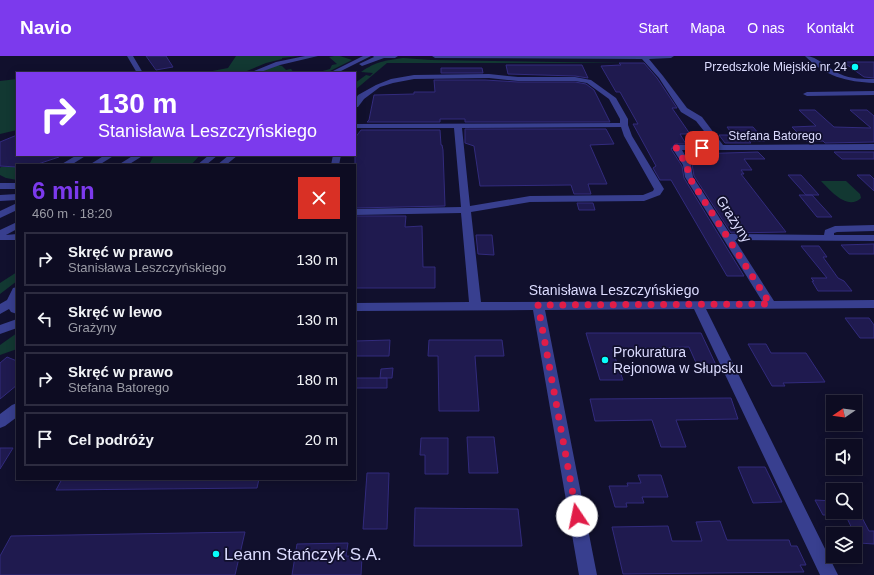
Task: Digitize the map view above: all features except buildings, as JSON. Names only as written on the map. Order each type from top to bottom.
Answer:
[{"type":"street","points":[[130,56],[139,72]]},
{"type":"street","points":[[255,72],[278,63],[315,56]]},
{"type":"street","points":[[334,72],[368,56]]},
{"type":"street","points":[[350,72],[378,56],[395,56]]},
{"type":"street","points":[[435,56],[644,58],[670,56]]},
{"type":"street","points":[[808,56],[833,74],[849,80],[874,81]]},
{"type":"street","points":[[644,58],[661,77],[684,110],[699,119],[721,148]]},
{"type":"street","points":[[356,104],[364,94],[378,86],[414,77],[489,76],[511,79],[580,79],[592,82],[610,96],[624,119],[624,125],[659,189],[657,194],[638,198],[530,199],[466,209],[356,212]]},
{"type":"street","points":[[807,94],[874,93]]},
{"type":"street","points":[[356,126],[624,125]]},
{"type":"street","points":[[458,126],[475,306]]},
{"type":"street","name":"Stefana Batorego","points":[[676,148],[874,147]]},
{"type":"street","name":"Grażyny","points":[[676,148],[687,165],[689,177],[770,304]]},
{"type":"street","points":[[66,164],[81,156]]},
{"type":"street","points":[[95,164],[110,156]]},
{"type":"street","points":[[201,164],[213,156]]},
{"type":"street","points":[[222,164],[233,156]]},
{"type":"street","points":[[125,164],[144,158]]},
{"type":"street","points":[[0,186],[16,186]]},
{"type":"street","points":[[0,198],[16,197]]},
{"type":"street","points":[[0,215],[16,207]]},
{"type":"street","points":[[16,226],[0,235],[4,238],[16,237]]},
{"type":"street","points":[[832,238],[829,235],[829,232],[835,229],[874,228]]},
{"type":"street","points":[[727,237],[771,236],[874,238]]},
{"type":"street","points":[[0,310],[15,301]]},
{"type":"street","points":[[698,304],[829,575]]},
{"type":"street","name":"Stanisława Leszczyńskiego","points":[[356,307],[874,304]]},
{"type":"street","points":[[538,305],[588,575]]},
{"type":"street","points":[[0,330],[16,323]]},
{"type":"street","points":[[0,422],[16,410]]},
{"type":"green space","points":[[236,56],[299,56],[282,58],[244,72],[207,72],[228,68]]},
{"type":"green space","points":[[334,56],[340,56],[352,60],[328,72],[319,72],[330,69],[332,65],[337,64],[329,57],[318,59]]},
{"type":"green space","points":[[403,58],[431,60],[628,63],[387,63],[356,89],[356,82],[366,75],[370,76],[373,73],[361,72],[381,62]]},
{"type":"green space","points":[[278,65],[282,66],[286,70],[291,69],[293,72],[259,72]]},
{"type":"green space","points":[[16,79],[16,130],[0,134],[0,81]]},
{"type":"green space","points":[[154,156],[199,156],[192,164],[150,164]]},
{"type":"green space","points":[[16,167],[16,180],[0,175],[0,168]]},
{"type":"green space","points":[[821,181],[846,181],[860,194],[861,198],[856,201],[845,201],[834,194]]},
{"type":"green space","points":[[16,273],[16,282],[0,294],[0,283]]},
{"type":"green space","points":[[16,334],[16,349],[0,355],[0,345]]},
{"type":"place","name":"Przedszkole Miejskie nr 24","points":[[855,67]]},
{"type":"place","name":"Prokuratura Rejonowa w Słupsku","points":[[605,360]]},
{"type":"place","name":"Leann Stańczyk S.A.","points":[[216,554]]},
{"type":"route","points":[[577,516],[538,305],[770,304],[689,177],[687,165],[676,148],[702,148]]}]
